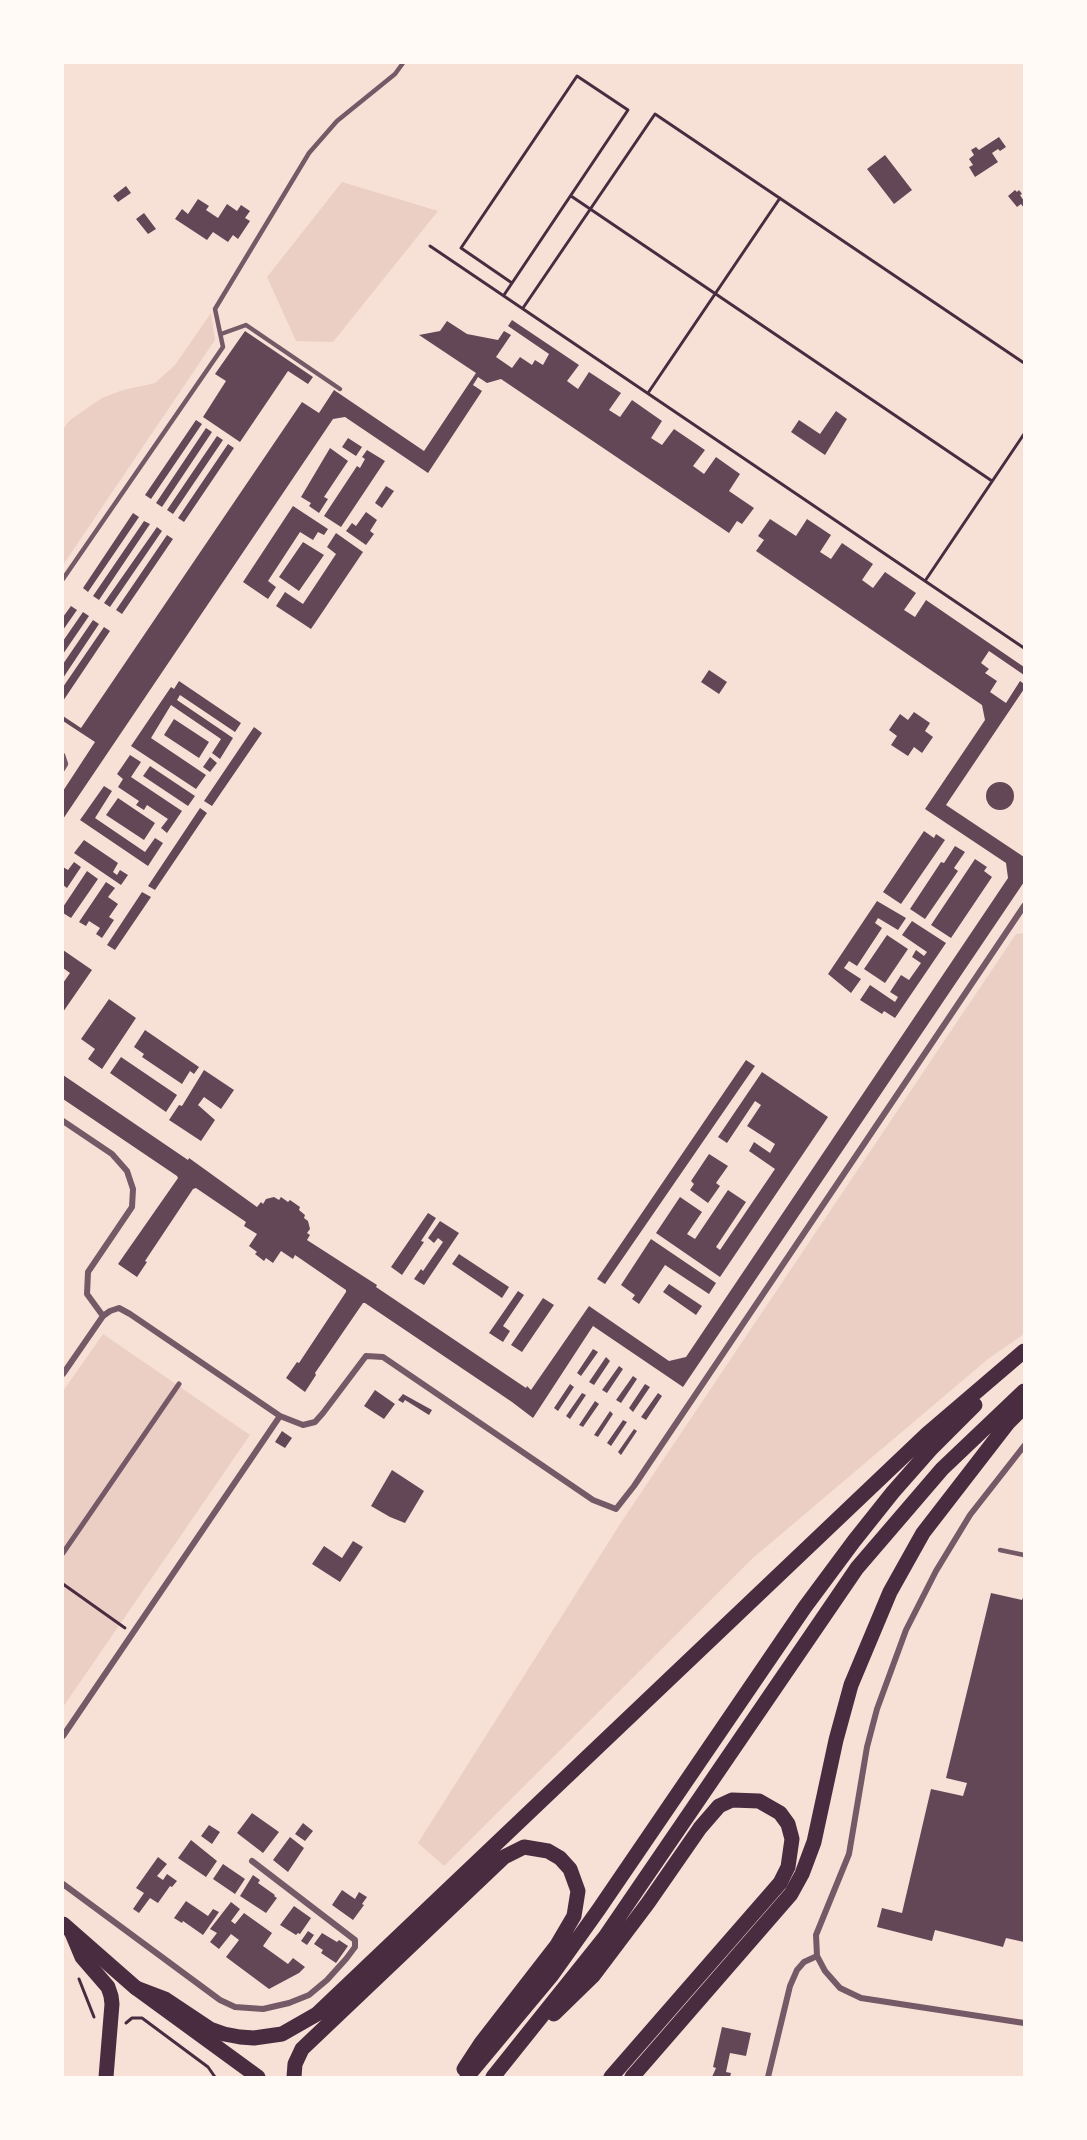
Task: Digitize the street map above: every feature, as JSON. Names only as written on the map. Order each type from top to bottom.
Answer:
[{"type":"main road","points":[[136,1988],[165,1999],[210,2029],[240,2037],[254,2038],[282,2034],[317,2014],[927,1434],[1024,1351]]},
{"type":"main road","points":[[467,2077],[552,1975],[593,1919],[799,1616],[854,1540],[892,1492],[930,1450],[1005,1377],[1024,1362]]},
{"type":"main road","points":[[493,2077],[605,1937],[857,1568],[942,1469],[1024,1391]]},
{"type":"main road","points":[[632,2077],[791,1894],[802,1874],[814,1842],[836,1740],[851,1685],[890,1592],[923,1533],[1008,1423],[1024,1407]]},
{"type":"main road","points":[[513,2054],[593,1976],[648,1903],[700,1828],[719,1806],[732,1800],[746,1799],[770,1806],[780,1813],[788,1824],[792,1839],[788,1867],[780,1883],[611,2077]]},
{"type":"main road","points":[[294,2077],[295,2064],[302,2049],[504,1857],[524,1847],[548,1851],[560,1858],[570,1869],[578,1891],[574,1916],[556,1945],[481,2043],[459,2077]]},
{"type":"main road","points":[[67,1929],[136,1988],[258,2077]]},
{"type":"main road","points":[[67,1929],[82,1957],[108,1987],[111,1996],[106,2077]]},
{"type":"street","points":[[63,1374],[103,1316],[119,1308],[280,1416],[303,1425],[315,1422],[366,1356],[383,1357],[593,1500],[616,1509],[634,1486],[1024,906]]},
{"type":"street","points":[[63,1121],[112,1154],[127,1171],[133,1189],[132,1207],[88,1272],[87,1294],[103,1316]]},
{"type":"street","points":[[63,1553],[179,1384]]},
{"type":"street","points":[[63,1737],[280,1416]]},
{"type":"street","points":[[1024,1446],[970,1515],[936,1571],[906,1630],[877,1709],[867,1747],[849,1854],[816,1935],[817,1956],[825,1971],[840,1988],[861,1998],[1024,2023]]},
{"type":"street","points":[[63,1884],[220,2000],[235,2007],[263,2009],[289,2003],[309,1995],[327,1980],[346,1959],[355,1947],[355,1940],[252,1861]]},
{"type":"street","points":[[768,2077],[790,1986],[797,1970],[804,1962],[817,1956]]},
{"type":"lane","points":[[63,579],[223,347],[215,309],[309,153],[337,121],[395,74],[404,63]]},
{"type":"lane","points":[[221,334],[246,325],[340,389]]},
{"type":"lane","points":[[63,755],[66,764],[63,769]]},
{"type":"lane","points":[[1000,1550],[1024,1555]]},
{"type":"path","points":[[504,295],[628,110],[578,76],[461,248],[512,283]]},
{"type":"path","points":[[523,309],[655,114],[1024,363]]},
{"type":"path","points":[[571,196],[992,481]]},
{"type":"path","points":[[648,393],[780,198]]},
{"type":"path","points":[[430,246],[1024,648]]},
{"type":"path","points":[[925,580],[1024,434]]},
{"type":"path","points":[[63,1584],[133,1634]]},
{"type":"path","points":[[79,1978],[94,2019]]},
{"type":"path","points":[[122,2026],[132,2018],[142,2018],[208,2067],[215,2077]]},
{"type":"shaded area","points":[[342,182],[438,211],[333,342],[296,341],[267,277]]},
{"type":"shaded area","points":[[211,313],[215,340],[63,565],[63,429],[70,420],[102,398],[123,390],[155,383],[175,365]]},
{"type":"shaded area","points":[[1024,933],[1024,1334],[988,1359],[753,1558],[444,1866],[418,1843],[622,1521],[1016,934]]},
{"type":"shaded area","points":[[103,1334],[250,1435],[63,1707],[63,1391]]},
{"type":"building","points":[[999,137],[1006,147],[992,153],[998,162],[975,177],[969,167],[973,165],[969,159],[974,155],[971,150],[976,147],[979,150]]},
{"type":"building","points":[[885,155],[912,190],[894,204],[867,169]]},
{"type":"building","points":[[126,186],[131,193],[118,202],[113,196]]},
{"type":"building","points":[[1015,190],[1017,192],[1019,190],[1022,194],[1020,195],[1024,201],[1024,208],[1021,204],[1017,207],[1008,196]]},
{"type":"building","points":[[198,199],[209,206],[206,210],[218,218],[227,204],[237,211],[241,205],[250,211],[245,218],[250,221],[238,239],[233,235],[228,242],[213,232],[207,240],[175,219],[182,209],[188,214]]},
{"type":"building","points":[[144,213],[156,229],[148,234],[136,219]]},
{"type":"building","points":[[512,320],[579,365],[567,381],[578,389],[589,372],[621,393],[609,410],[620,417],[632,400],[662,421],[651,438],[662,445],[674,429],[705,450],[693,466],[704,474],[716,457],[740,474],[729,491],[754,508],[742,524],[737,521],[729,533],[501,379],[487,383],[478,377],[473,385],[482,391],[428,473],[345,417],[333,419],[63,819],[63,791],[95,742],[63,721],[63,716],[81,728],[302,402],[319,413],[334,390],[424,451],[476,373],[419,335],[440,331],[447,321],[467,334],[498,340],[504,331],[511,335],[496,357],[512,368],[520,357],[532,365],[535,360],[543,365],[549,354],[508,326]]},
{"type":"building","points":[[245,331],[313,377],[308,384],[288,371],[240,442],[203,417],[226,381],[215,374]]},
{"type":"building","points":[[836,411],[847,419],[825,455],[791,432],[799,420],[820,434]]},
{"type":"building","points":[[196,420],[202,424],[151,499],[145,495]]},
{"type":"building","points":[[206,428],[212,432],[162,507],[156,503]]},
{"type":"building","points":[[217,436],[223,440],[173,514],[167,510]]},
{"type":"building","points":[[348,438],[362,447],[356,456],[342,447]]},
{"type":"building","points":[[228,444],[234,448],[184,522],[178,518]]},
{"type":"building","points":[[330,448],[348,461],[324,497],[328,499],[319,513],[309,506],[311,503],[301,497]]},
{"type":"building","points":[[367,450],[385,461],[341,527],[324,516],[357,466],[360,468],[365,459],[362,457]]},
{"type":"building","points":[[386,486],[394,491],[382,508],[375,503]]},
{"type":"building","points":[[293,506],[328,529],[324,535],[318,532],[313,540],[300,532],[268,581],[276,587],[268,599],[243,582]]},
{"type":"building","points":[[366,512],[377,520],[370,531],[374,534],[366,545],[346,531],[352,523],[356,526]]},
{"type":"building","points":[[133,513],[139,517],[88,592],[83,588]]},
{"type":"building","points":[[770,519],[796,536],[807,519],[831,535],[820,552],[831,559],[842,543],[873,564],[862,580],[873,588],[885,572],[916,593],[904,610],[915,617],[926,600],[1024,667],[1024,675],[989,651],[981,663],[989,669],[985,673],[997,681],[990,692],[1006,703],[1020,681],[1024,684],[1024,689],[946,805],[1024,857],[1024,882],[683,1387],[593,1326],[533,1418],[363,1303],[315,1373],[316,1375],[305,1392],[286,1378],[297,1362],[299,1363],[346,1290],[295,1255],[293,1259],[281,1251],[273,1263],[266,1258],[264,1261],[249,1246],[257,1234],[244,1226],[246,1222],[196,1188],[193,1189],[145,1261],[147,1262],[137,1277],[118,1264],[178,1178],[63,1099],[63,1075],[188,1160],[189,1158],[257,1207],[266,1199],[274,1197],[279,1200],[281,1197],[288,1202],[290,1200],[300,1207],[299,1210],[308,1221],[310,1229],[307,1233],[310,1235],[307,1240],[377,1285],[376,1287],[526,1388],[527,1386],[531,1390],[589,1306],[669,1361],[686,1357],[1008,878],[1006,863],[925,809],[985,720],[982,705],[756,551],[764,540],[758,536]]},
{"type":"building","points":[[144,521],[150,524],[99,600],[93,596]]},
{"type":"building","points":[[157,527],[162,531],[110,607],[104,603]]},
{"type":"building","points":[[336,533],[363,552],[311,629],[276,606],[285,592],[303,604],[336,554],[327,547]]},
{"type":"building","points":[[167,535],[173,539],[122,614],[116,610]]},
{"type":"building","points":[[303,542],[324,555],[299,591],[279,577]]},
{"type":"building","points":[[71,606],[77,610],[63,630],[63,617]]},
{"type":"building","points":[[83,612],[89,616],[63,654],[63,641]]},
{"type":"building","points":[[93,620],[99,624],[63,678],[63,664]]},
{"type":"building","points":[[104,627],[110,631],[63,701],[63,687]]},
{"type":"building","points":[[709,670],[727,682],[719,694],[701,682]]},
{"type":"building","points":[[179,681],[241,723],[235,732],[180,695],[177,700],[233,738],[220,759],[212,753],[221,739],[171,705],[151,738],[206,775],[196,789],[131,746],[171,687],[174,689]]},
{"type":"building","points":[[914,712],[930,723],[925,731],[933,737],[922,753],[914,747],[908,756],[891,745],[897,736],[889,730],[900,714],[908,720]]},
{"type":"building","points":[[174,719],[209,742],[199,758],[164,735]]},
{"type":"building","points":[[254,727],[262,733],[212,806],[204,801]]},
{"type":"building","points":[[130,755],[141,762],[131,777],[182,811],[167,833],[161,828],[168,819],[147,805],[144,810],[136,805],[139,801],[118,787],[123,779],[117,774]]},
{"type":"building","points":[[210,757],[217,763],[210,772],[203,767]]},
{"type":"building","points":[[150,766],[195,796],[188,806],[143,776]]},
{"type":"building","points":[[1000,782],[1010,786],[1014,796],[1010,806],[1000,810],[990,806],[986,796],[990,786]]},
{"type":"building","points":[[104,786],[112,791],[95,818],[145,852],[155,838],[163,843],[148,866],[80,820]]},
{"type":"building","points":[[118,798],[155,823],[144,840],[106,815]]},
{"type":"building","points":[[200,808],[207,813],[155,890],[148,886]]},
{"type":"building","points":[[924,831],[934,838],[936,834],[945,840],[901,904],[883,892]]},
{"type":"building","points":[[84,840],[118,863],[113,872],[117,875],[120,870],[128,875],[121,885],[74,853]]},
{"type":"building","points":[[955,846],[965,852],[954,868],[958,871],[925,919],[910,909],[941,862],[944,863]]},
{"type":"building","points":[[975,859],[987,867],[984,871],[992,877],[951,938],[931,925]]},
{"type":"building","points":[[74,862],[81,867],[67,888],[63,885],[63,867],[68,870]]},
{"type":"building","points":[[87,871],[98,879],[71,918],[63,913],[63,907]]},
{"type":"building","points":[[106,882],[115,888],[108,897],[118,904],[109,917],[114,920],[102,938],[96,934],[100,928],[89,921],[86,926],[79,922]]},
{"type":"building","points":[[142,892],[151,897],[115,950],[107,945]]},
{"type":"building","points":[[877,901],[906,918],[898,930],[878,918],[875,923],[882,928],[857,966],[849,961],[844,968],[861,979],[851,993],[828,974]]},
{"type":"building","points":[[912,921],[946,943],[895,1018],[884,1011],[882,1014],[860,1000],[870,985],[895,1002],[898,997],[890,992],[901,975],[909,980],[921,963],[912,957],[916,950],[924,956],[927,952],[902,935]]},
{"type":"building","points":[[887,935],[908,949],[885,983],[864,969]]},
{"type":"building","points":[[63,950],[92,970],[63,1012],[63,983],[70,973],[63,968]]},
{"type":"building","points":[[109,999],[136,1018],[102,1069],[88,1059],[95,1049],[81,1039]]},
{"type":"building","points":[[145,1030],[199,1067],[194,1074],[190,1071],[182,1084],[142,1057],[144,1054],[134,1047]]},
{"type":"building","points":[[121,1057],[177,1095],[166,1112],[110,1073]]},
{"type":"building","points":[[746,1060],[755,1066],[605,1284],[597,1279]]},
{"type":"building","points":[[204,1070],[234,1090],[221,1109],[204,1097],[198,1105],[215,1120],[201,1141],[169,1120],[179,1105],[182,1106]]},
{"type":"building","points":[[762,1072],[828,1117],[720,1277],[656,1233],[680,1197],[702,1212],[687,1234],[695,1239],[728,1190],[746,1202],[716,1247],[720,1250],[775,1169],[749,1151],[754,1142],[770,1153],[775,1144],[747,1126],[761,1105],[755,1101],[727,1143],[718,1137]]},
{"type":"building","points":[[709,1154],[728,1166],[716,1183],[720,1186],[708,1203],[690,1190],[694,1184],[691,1181]]},
{"type":"building","points":[[428,1213],[436,1218],[421,1241],[424,1242],[402,1275],[391,1267]]},
{"type":"building","points":[[440,1221],[459,1233],[424,1285],[414,1279],[421,1269],[423,1271],[443,1242],[438,1238],[434,1243],[428,1238]]},
{"type":"building","points":[[651,1239],[716,1283],[709,1294],[665,1265],[639,1304],[632,1299],[635,1295],[621,1285]]},
{"type":"building","points":[[459,1254],[509,1287],[502,1298],[452,1264]]},
{"type":"building","points":[[669,1284],[702,1306],[696,1315],[663,1292]]},
{"type":"building","points":[[518,1291],[524,1295],[503,1326],[510,1331],[503,1342],[489,1333]]},
{"type":"building","points":[[543,1298],[554,1305],[522,1352],[511,1345]]},
{"type":"building","points":[[593,1349],[598,1352],[581,1376],[577,1373]]},
{"type":"building","points":[[606,1357],[610,1361],[594,1385],[589,1382]]},
{"type":"building","points":[[619,1366],[623,1369],[607,1393],[602,1390]]},
{"type":"building","points":[[633,1376],[637,1379],[621,1403],[616,1400]]},
{"type":"building","points":[[570,1384],[574,1387],[558,1411],[554,1408]]},
{"type":"building","points":[[645,1384],[650,1387],[633,1412],[629,1408]]},
{"type":"building","points":[[375,1390],[395,1404],[384,1419],[364,1406]]},
{"type":"building","points":[[582,1393],[586,1395],[570,1419],[566,1416]]},
{"type":"building","points":[[658,1393],[662,1396],[646,1420],[641,1417]]},
{"type":"building","points":[[403,1394],[432,1410],[429,1415],[405,1400],[403,1403],[398,1400]]},
{"type":"building","points":[[595,1401],[599,1404],[583,1427],[579,1425]]},
{"type":"building","points":[[610,1411],[613,1414],[598,1437],[594,1435]]},
{"type":"building","points":[[623,1420],[627,1422],[611,1446],[607,1443]]},
{"type":"building","points":[[634,1429],[637,1431],[621,1455],[618,1452]]},
{"type":"building","points":[[282,1431],[292,1438],[285,1448],[275,1442]]},
{"type":"building","points":[[392,1470],[424,1491],[405,1523],[371,1506]]},
{"type":"building","points":[[353,1541],[363,1547],[340,1582],[312,1564],[324,1546],[342,1558]]},
{"type":"building","points":[[991,1593],[1022,1600],[1024,1595],[1024,1942],[1006,1938],[1003,1947],[935,1930],[932,1941],[877,1927],[882,1908],[902,1913],[931,1789],[963,1796],[967,1783],[946,1778]]},
{"type":"building","points":[[252,1813],[279,1832],[263,1853],[237,1833]]},
{"type":"building","points":[[303,1823],[313,1831],[305,1841],[295,1834]]},
{"type":"building","points":[[209,1825],[220,1832],[212,1844],[201,1836]]},
{"type":"building","points":[[290,1837],[304,1848],[288,1872],[273,1860]]},
{"type":"building","points":[[191,1840],[217,1861],[206,1877],[178,1858]]},
{"type":"building","points":[[158,1857],[167,1864],[157,1876],[163,1880],[167,1874],[177,1881],[172,1887],[170,1886],[158,1903],[150,1898],[139,1913],[133,1909],[144,1893],[136,1888]]},
{"type":"building","points":[[223,1864],[245,1879],[235,1894],[213,1879]]},
{"type":"building","points":[[253,1875],[260,1880],[258,1883],[277,1898],[266,1913],[240,1896]]},
{"type":"building","points":[[342,1890],[355,1899],[359,1892],[367,1897],[353,1920],[332,1905]]},
{"type":"building","points":[[186,1901],[208,1916],[213,1909],[219,1912],[203,1935],[183,1921],[182,1923],[174,1918]]},
{"type":"building","points":[[231,1902],[240,1909],[231,1921],[235,1924],[244,1913],[272,1933],[263,1946],[288,1964],[293,1958],[305,1967],[299,1973],[269,1989],[226,1957],[239,1940],[231,1934],[219,1949],[210,1942],[217,1933],[210,1929]]},
{"type":"building","points":[[294,1906],[311,1918],[300,1934],[296,1935],[280,1925]]},
{"type":"building","points":[[308,1931],[314,1935],[307,1945],[301,1941]]},
{"type":"building","points":[[322,1933],[348,1946],[336,1963],[321,1953],[323,1950],[314,1944]]},
{"type":"building","points":[[722,2027],[751,2033],[746,2056],[730,2053],[726,2072],[731,2073],[730,2077],[712,2077],[716,2068],[713,2067]]}]
